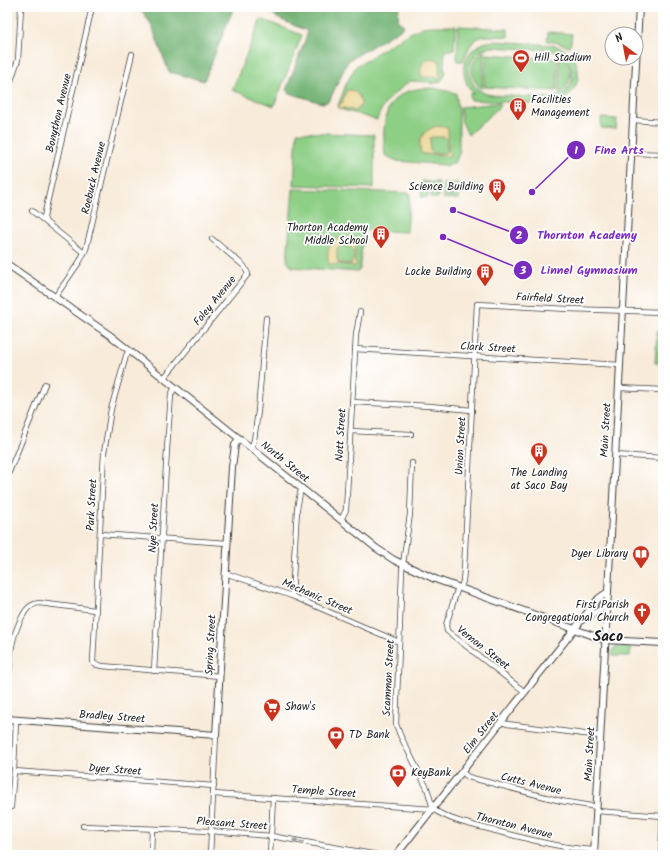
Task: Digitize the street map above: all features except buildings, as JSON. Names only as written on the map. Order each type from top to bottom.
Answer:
[{"type":"main road","name":"Main Street","points":[[594,853],[639,7]]},
{"type":"main road","name":"North Street","points":[[7,264],[129,350],[341,520],[382,552],[403,565],[459,588],[605,640],[663,643]]},
{"type":"main road","name":"Spring Street","points":[[216,735],[232,459],[235,445],[239,438]]},
{"type":"main road","name":"Elm Street","points":[[396,855],[599,598],[608,592]]},
{"type":"main road","name":"Elm Street","points":[[580,622],[607,606]]},
{"type":"main road","name":"Bradley Street","points":[[7,719],[216,735]]},
{"type":"street","points":[[7,92],[18,60],[21,7]]},
{"type":"street","name":"Bonython Avenue","points":[[46,222],[44,218],[45,212],[92,7]]},
{"type":"street","name":"Roebuck Avenue","points":[[55,297],[84,254],[132,54]]},
{"type":"street","points":[[633,120],[663,122]]},
{"type":"street","points":[[632,153],[663,154]]},
{"type":"street","points":[[32,211],[84,254]]},
{"type":"street","name":"Foley Avenue","points":[[164,378],[247,275],[248,272],[244,266],[212,239]]},
{"type":"street","name":"Fairfield Street","points":[[477,304],[663,312]]},
{"type":"street","name":"Union Street","points":[[459,588],[463,581],[464,570],[477,304]]},
{"type":"street","name":"Nott Street","points":[[341,520],[346,510],[355,350],[360,312]]},
{"type":"street","points":[[251,448],[254,440],[258,411],[266,318]]},
{"type":"street","name":"Park Street","points":[[129,350],[113,403],[106,434],[92,658],[93,663],[102,666],[154,671]]},
{"type":"street","name":"Clark Street","points":[[355,350],[620,365]]},
{"type":"street","points":[[7,477],[45,384]]},
{"type":"street","name":"Nye Street","points":[[154,671],[171,395],[175,387]]},
{"type":"street","points":[[619,388],[663,390]]},
{"type":"street","points":[[352,402],[472,410]]},
{"type":"street","points":[[351,431],[411,434]]},
{"type":"street","points":[[615,455],[663,458]]},
{"type":"street","name":"Scamman Street","points":[[412,463],[409,521],[403,565],[396,724],[400,735],[428,788],[433,809]]},
{"type":"street","points":[[292,596],[296,515],[302,489]]},
{"type":"street","points":[[100,534],[227,543]]},
{"type":"street","name":"Mechanic Street","points":[[225,573],[292,596],[399,642]]},
{"type":"street","name":"Vernon Street","points":[[459,588],[446,625],[447,631],[525,692]]},
{"type":"street","points":[[7,696],[12,642],[21,618],[29,607],[33,604],[39,603],[95,610]]},
{"type":"street","points":[[154,671],[220,676]]},
{"type":"street","points":[[11,807],[16,720]]},
{"type":"street","points":[[502,722],[507,724],[600,736]]},
{"type":"street","name":"Spring Street","points":[[210,855],[216,735]]},
{"type":"street","name":"Dyer Street","points":[[14,771],[214,786]]},
{"type":"street","name":"Cutts Avenue","points":[[462,772],[468,777],[597,809],[663,816]]},
{"type":"street","name":"Temple Street","points":[[213,794],[433,809]]},
{"type":"street","points":[[270,855],[273,798]]},
{"type":"street","points":[[660,855],[663,808]]},
{"type":"street","name":"Thornton Avenue","points":[[433,809],[445,817],[462,823],[553,845],[594,853]]},
{"type":"street","name":"Pleasant Street","points":[[83,826],[272,836],[378,855]]},
{"type":"street","points":[[151,855],[152,829]]},
{"type":"green space","points":[[139,7],[234,7],[204,81],[169,72],[151,24]]},
{"type":"green space","points":[[263,7],[399,7],[398,21],[404,25],[402,28],[348,61],[330,99],[327,102],[322,103],[289,93],[286,90],[307,35],[307,31],[277,18]]},
{"type":"green space","points":[[261,19],[302,35],[274,106],[232,90]]},
{"type":"green space","points":[[456,26],[454,49],[445,51],[444,70],[446,71],[442,80],[431,84],[431,82],[410,81],[395,93],[386,103],[377,120],[340,109],[338,106],[346,84],[356,66],[406,35],[423,27]]},
{"type":"green space","points":[[458,26],[508,29],[508,37],[484,36],[479,38],[471,45],[463,61],[457,61]]},
{"type":"green space","points":[[548,32],[572,34],[571,43],[568,47],[560,43],[547,41]]},
{"type":"green space","points":[[494,41],[552,45],[562,48],[575,60],[578,68],[576,85],[571,93],[563,100],[563,105],[470,100],[470,93],[474,94],[468,86],[465,77],[464,69],[466,60],[476,47],[484,43]],"holes":[[[490,47],[549,50],[558,53],[565,58],[570,65],[572,72],[572,80],[569,87],[564,93],[555,97],[545,98],[491,95],[482,92],[475,86],[471,79],[471,64],[474,57],[481,51]]]},
{"type":"green space","points":[[484,51],[482,89],[474,80],[472,70],[475,59]]},
{"type":"green space","name":"Hill Stadium","points":[[486,54],[558,59],[557,91],[484,87]]},
{"type":"green space","points":[[560,56],[568,64],[570,75],[567,86],[559,94]]},
{"type":"green space","points":[[433,88],[456,93],[459,113],[460,150],[458,157],[451,164],[444,166],[397,161],[385,155],[384,128],[386,116],[390,106],[396,98],[405,92],[417,89]]},
{"type":"green space","points":[[499,103],[500,106],[468,135],[462,122],[460,107]]},
{"type":"green space","points":[[601,118],[617,119],[616,129],[601,128]]},
{"type":"green space","points":[[297,132],[374,135],[374,188],[294,185]]},
{"type":"green space","points":[[422,181],[429,182],[428,197],[421,197]]},
{"type":"green space","points":[[431,182],[439,182],[438,198],[431,198]]},
{"type":"green space","points":[[443,183],[451,183],[450,199],[443,198]]},
{"type":"green space","points":[[453,183],[460,184],[459,199],[452,199]]},
{"type":"green space","points":[[293,189],[410,193],[407,232],[363,230],[360,269],[358,272],[292,267],[287,261]]},
{"type":"green space","points":[[657,331],[663,331],[663,363],[655,363]]},
{"type":"green space","points":[[615,647],[631,648],[630,656],[612,656],[613,649]]},
{"type":"sand","points":[[432,58],[440,61],[439,74],[441,76],[439,79],[435,77],[422,77],[422,64],[426,60]]},
{"type":"sand","points":[[350,90],[357,94],[360,100],[361,105],[356,111],[344,108],[341,109],[339,107],[339,104],[342,103],[346,91]]},
{"type":"sand","points":[[437,126],[448,128],[449,156],[422,154],[420,149],[420,140],[428,130]],"holes":[[[444,137],[447,139],[447,151],[445,153],[432,153],[430,151],[430,138]]]},
{"type":"sand","points":[[345,237],[356,239],[355,262],[357,265],[354,267],[351,265],[329,264],[328,254],[330,246],[340,238]],"holes":[[[340,246],[351,247],[354,250],[353,261],[351,264],[339,263],[337,260],[337,248]]]},
{"type":"place","name":"Hill Stadium","points":[[521,73]]},
{"type":"place","name":"Facilities Management","points":[[518,121]]},
{"type":"place","name":"Fine Arts","points":[[532,192]]},
{"type":"place","name":"Science Building","points":[[497,202]]},
{"type":"place","name":"Thornton Academy","points":[[453,210]]},
{"type":"place","name":"Linnel Gymnasium","points":[[443,237]]},
{"type":"place","name":"Thorton Academy Middle School","points":[[381,249]]},
{"type":"place","name":"Locke Building","points":[[485,287]]},
{"type":"place","name":"The Landing at Saco Bay","points":[[539,466]]},
{"type":"place","name":"Dyer Library","points":[[641,569]]},
{"type":"place","name":"First Parish Congregational Church","points":[[642,626]]},
{"type":"place","name":"Shaw's","points":[[272,722]]},
{"type":"place","name":"TD Bank","points":[[336,750]]},
{"type":"place","name":"KeyBank","points":[[398,788]]},
{"type":"district","name":"Saco","points":[[608,637]]}]
